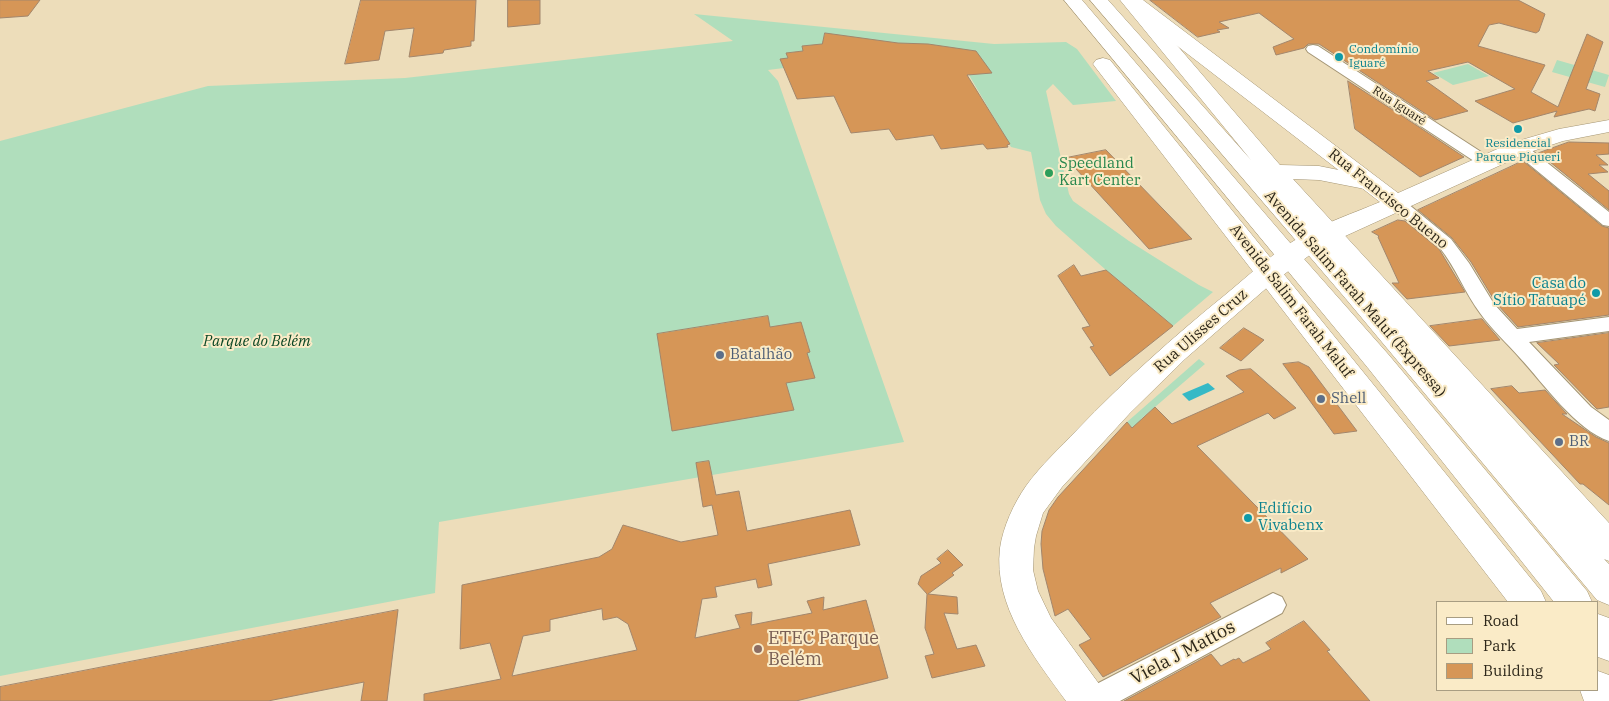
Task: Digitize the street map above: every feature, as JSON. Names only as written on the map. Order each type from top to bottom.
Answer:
[{"type":"main road","name":"Avenida Salim Farah Maluf","points":[[1052,0],[1200,185],[1299,251],[1609,546]]},
{"type":"main road","points":[[1073,0],[1221,176]]},
{"type":"main road","name":"Avenida Salim Farah Maluf (Expressa)","points":[[1098,0],[1249,172],[1299,251],[1405,394],[1574,601]]},
{"type":"main road","name":"Avenida Salim Farah Maluf","points":[[1131,0],[1248,143],[1274,170],[1299,251],[1528,601]]},
{"type":"main road","name":"Rua Francisco Bueno","points":[[1131,0],[1387,197]]},
{"type":"main road","points":[[1146,87],[1150,123]]},
{"type":"main road","points":[[1177,89],[1248,143],[1318,161],[1387,197]]},
{"type":"main road","name":"Rua Ulisses Cruz","points":[[1091,701],[1031,620],[1022,596],[1017,549],[1024,521],[1033,501],[1126,397],[1194,334],[1299,251],[1387,197],[1559,135],[1609,126]]},
{"type":"main road","points":[[1200,185],[1221,176],[1274,170],[1319,173],[1387,197]]},
{"type":"main road","name":"Avenida Salim Farah Maluf (Expressa)","points":[[1221,176],[1299,251],[1609,589]]},
{"type":"main road","points":[[1405,394],[1410,416],[1418,431],[1472,505],[1548,601]]},
{"type":"main road","points":[[1599,632],[1609,644]]},
{"type":"main road","points":[[1599,690],[1607,701]]},
{"type":"street","name":"Rua Iguaré","points":[[1313,50],[1486,162]]},
{"type":"street","points":[[1519,148],[1609,221]]},
{"type":"street","name":"Rua Francisco Bueno","points":[[1387,197],[1445,243],[1455,254],[1486,309],[1583,413],[1609,432]]},
{"type":"street","points":[[1511,337],[1609,324]]},
{"type":"street","name":"Viela J Mattos","points":[[1091,701],[1273,605]]},
{"type":"green space","name":"Parque do Belém","points":[[694,14],[994,44],[1066,42],[1077,49],[1116,101],[1073,105],[1053,84],[1046,91],[1069,194],[1073,201],[1129,241],[1213,292],[1173,326],[1056,226],[1046,214],[1040,200],[1031,152],[1011,147],[969,75],[963,70],[834,48],[787,53],[788,58],[784,68],[768,70],[778,81],[904,442],[439,522],[435,593],[0,676],[0,141],[208,86],[405,78],[733,41]]},
{"type":"green space","points":[[1557,60],[1609,75],[1605,87],[1552,72]]},
{"type":"green space","points":[[1468,64],[1489,76],[1453,85],[1433,73]]},
{"type":"green space","points":[[1199,359],[1205,364],[1141,419],[1149,431],[1138,435],[1127,422]]},
{"type":"water","points":[[1208,383],[1215,389],[1189,401],[1182,394]]},
{"type":"building","points":[[0,0],[40,0],[28,16],[0,18]]},
{"type":"building","points":[[361,0],[476,0],[474,41],[471,41],[471,46],[444,50],[443,53],[409,57],[414,28],[385,31],[379,60],[345,64]]},
{"type":"building","points":[[508,0],[540,0],[540,24],[508,27]]},
{"type":"building","points":[[1150,0],[1518,0],[1545,14],[1539,31],[1536,33],[1499,23],[1489,25],[1478,46],[1545,65],[1531,92],[1558,107],[1587,34],[1603,42],[1586,89],[1600,94],[1595,111],[1589,109],[1554,117],[1557,111],[1513,123],[1475,101],[1515,89],[1468,62],[1428,71],[1439,78],[1426,81],[1468,111],[1435,120],[1319,44],[1308,44],[1304,48],[1276,55],[1273,47],[1294,39],[1259,13],[1219,22],[1229,28],[1198,37]]},
{"type":"building","points":[[825,33],[976,51],[992,73],[967,75],[1010,144],[1007,145],[1008,147],[987,149],[983,144],[941,149],[933,135],[896,140],[889,129],[851,133],[834,96],[797,99],[780,59],[788,58],[786,53],[803,51],[802,46],[822,44]]},
{"type":"building","points":[[1348,81],[1464,157],[1420,177],[1355,129]]},
{"type":"building","points":[[1569,142],[1609,143],[1609,154],[1596,155],[1608,165],[1599,165],[1608,172],[1588,174],[1609,191],[1609,210],[1539,153]]},
{"type":"building","points":[[1106,150],[1192,239],[1149,249],[1066,158]]},
{"type":"building","points":[[1523,161],[1602,226],[1609,228],[1609,315],[1518,327],[1496,303],[1471,262],[1452,238],[1418,210]]},
{"type":"building","points":[[1398,220],[1405,221],[1439,249],[1465,292],[1407,299],[1392,283],[1399,283],[1379,236],[1372,232]]},
{"type":"building","points":[[1074,265],[1081,276],[1106,270],[1173,326],[1110,376],[1090,347],[1094,346],[1082,328],[1090,326],[1058,276]]},
{"type":"building","points":[[768,316],[770,327],[801,322],[810,352],[807,353],[815,378],[786,383],[794,410],[672,431],[657,334]]},
{"type":"building","points":[[1482,319],[1500,340],[1449,346],[1430,326]]},
{"type":"building","points":[[1244,328],[1264,340],[1241,361],[1220,348]]},
{"type":"building","points":[[1609,333],[1609,407],[1597,409],[1554,365],[1559,364],[1537,343]]},
{"type":"building","name":"Shell","points":[[1299,362],[1309,367],[1357,431],[1334,434],[1283,364]]},
{"type":"building","points":[[1251,369],[1296,408],[1274,419],[1268,413],[1197,446],[1308,559],[1281,573],[1281,568],[1210,603],[1221,617],[1103,677],[1079,645],[1091,639],[1068,609],[1055,616],[1043,569],[1041,544],[1042,531],[1049,510],[1058,497],[1127,422],[1132,428],[1155,407],[1172,424],[1244,392],[1226,376],[1239,370]]},
{"type":"building","points":[[1512,386],[1519,393],[1545,390],[1567,414],[1562,414],[1596,437],[1609,443],[1609,505],[1583,484],[1580,484],[1491,389]]},
{"type":"building","points":[[709,461],[716,495],[739,491],[747,531],[850,510],[860,545],[768,564],[772,585],[758,588],[756,579],[715,587],[717,597],[702,599],[695,638],[740,628],[735,615],[752,612],[751,625],[812,613],[807,601],[824,597],[823,610],[866,600],[888,678],[796,701],[424,701],[424,694],[501,679],[490,643],[460,649],[462,585],[599,557],[612,549],[623,525],[681,542],[718,535],[712,505],[703,507],[696,463]],"holes":[[[602,609],[603,620],[617,617],[628,624],[637,650],[512,676],[523,636],[550,631],[550,620]]]},
{"type":"building","points":[[948,550],[963,565],[952,573],[954,575],[928,594],[957,597],[958,614],[944,613],[957,649],[976,645],[985,666],[932,678],[925,656],[934,654],[925,628],[927,594],[918,584],[921,576],[941,563],[937,559]]},
{"type":"building","points":[[398,610],[387,701],[361,701],[364,682],[268,701],[0,701],[0,687]]},
{"type":"building","points":[[1304,621],[1330,650],[1327,651],[1370,701],[1124,701],[1211,654],[1221,666],[1239,658],[1243,663],[1271,649],[1266,643]]},
{"type":"place","name":"Condomínio Iguaré","points":[[1339,57]]},
{"type":"place","name":"Residencial Parque Piqueri","points":[[1518,129]]},
{"type":"place","name":"Speedland Kart Center","points":[[1049,173]]},
{"type":"place","name":"Casa do Sítio Tatuapé","points":[[1596,293]]},
{"type":"place","name":"Batalhão","points":[[720,355]]},
{"type":"place","name":"Shell","points":[[1321,399]]},
{"type":"place","name":"BR","points":[[1559,442]]},
{"type":"place","name":"Edifício Vivabenx","points":[[1248,518]]},
{"type":"place","name":"ETEC Parque Belém","points":[[758,649]]}]
